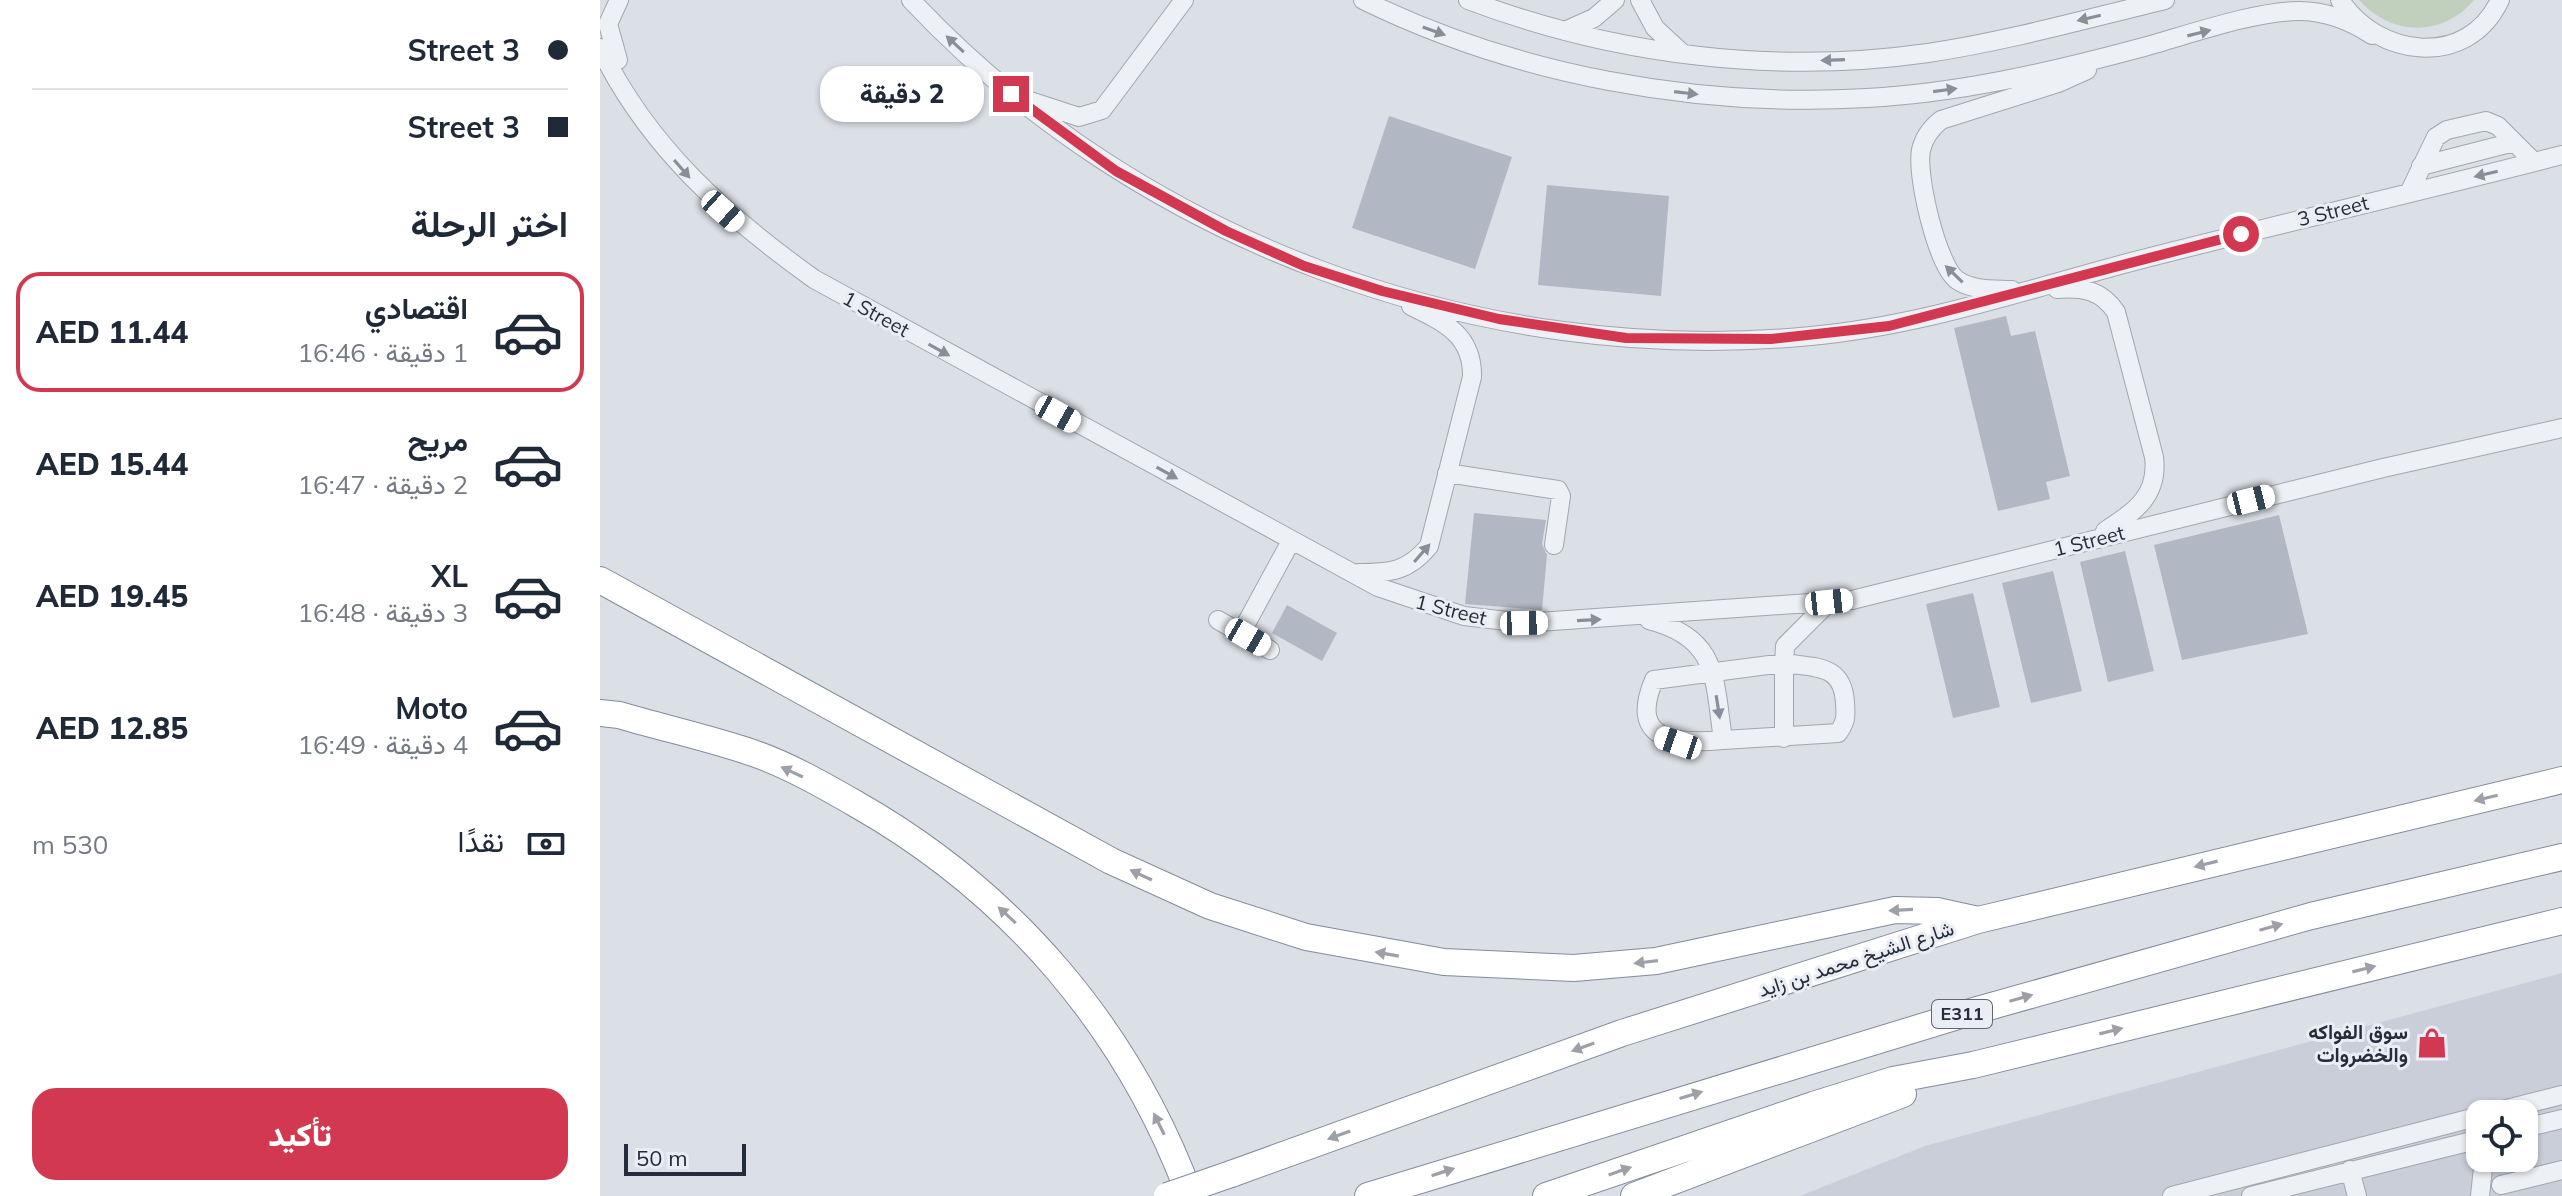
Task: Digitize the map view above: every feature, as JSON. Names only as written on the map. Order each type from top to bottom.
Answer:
[{"type":"highway","points":[[600,580],[1111,861],[1210,906],[1306,937],[1444,962],[1574,968],[1656,961],[1885,911],[1937,911],[1978,920]]},
{"type":"highway","points":[[600,713],[619,715],[755,754],[834,792],[898,828],[957,870],[1042,951],[1106,1030],[1144,1093],[1190,1196]]},
{"type":"highway","name":"شارع الشيخ محمد بن زايد","points":[[1167,1196],[1622,1033],[1978,920],[2562,780]]},
{"type":"highway","name":"E311","points":[[1368,1196],[1974,1011],[2311,916],[2562,857]]},
{"type":"highway","points":[[1546,1196],[1893,1080],[1973,1065],[2562,921]]},
{"type":"highway","points":[[1634,1196],[1973,1065]]},
{"type":"street","points":[[619,0],[610,14],[608,33],[635,106]]},
{"type":"street","name":"3 Street","points":[[911,0],[1011,94],[1105,164],[1188,211],[1304,266],[1382,291],[1545,327],[1661,341],[1771,339],[1889,326],[2562,155]]},
{"type":"street","points":[[1011,94],[1071,116],[1095,114],[1108,104],[1184,0]]},
{"type":"street","points":[[1363,0],[1420,26],[1509,56],[1657,89],[1742,98],[1827,100],[1912,94],[2006,79],[2281,12],[2329,15],[2398,46],[2425,49],[2453,43],[2477,29],[2500,0]]},
{"type":"street","points":[[1468,0],[1565,31],[1683,53],[1792,61],[1924,53],[2165,0]]},
{"type":"street","points":[[1565,31],[1594,18],[1615,0]]},
{"type":"street","points":[[1640,0],[1655,28],[1683,53]]},
{"type":"street","points":[[2340,0],[2351,17],[2372,35]]},
{"type":"street","name":"1 Street","points":[[600,48],[635,106],[681,169],[738,224],[814,279],[1351,572],[1406,599],[1479,618],[1524,623],[1829,602],[1927,583],[2093,539],[2562,428]]},
{"type":"street","points":[[2093,539],[2139,507],[2150,493],[2155,475],[2154,457],[2120,320],[2105,298],[2089,290],[2027,291],[1966,285],[1946,269],[1939,253],[1920,163],[1924,138],[1941,120],[2058,83],[2110,56]]},
{"type":"street","points":[[2409,193],[2432,142],[2441,133],[2479,121],[2498,126],[2534,162]]},
{"type":"street","points":[[2421,166],[2514,142]]},
{"type":"street","points":[[1351,572],[1396,572],[1420,557],[1434,534],[1472,377],[1470,355],[1452,328],[1382,291]]},
{"type":"street","points":[[1447,473],[1555,488],[1561,496],[1554,545]]},
{"type":"street","points":[[1241,633],[1291,541]]},
{"type":"street","points":[[1784,738],[1785,646],[1829,602]]},
{"type":"street","points":[[1639,617],[1665,624],[1701,645],[1713,673],[1723,740]]},
{"type":"street","points":[[1218,620],[1270,650]]},
{"type":"street","points":[[1784,663],[1820,668],[1838,676],[1844,686],[1846,723],[1838,733],[1784,738],[1678,743],[1663,738],[1651,726],[1647,705],[1654,680],[1713,673],[1784,663]]},
{"type":"street","points":[[2538,1101],[2562,1095]]},
{"type":"street","points":[[2538,1125],[2562,1119]]},
{"type":"street","points":[[2172,1196],[2466,1120]]},
{"type":"street","points":[[2255,1195],[2306,1189],[2350,1170],[2466,1142]]},
{"type":"street","points":[[2350,1170],[2357,1196]]},
{"type":"street","points":[[2501,1185],[2562,1170]]},
{"type":"street","points":[[2480,1196],[2483,1172]]},
{"type":"shaded area","name":"سوق الفواكه والخضروات","points":[[2562,973],[2562,1196],[1800,1196],[1925,1146]]},
{"type":"green space","points":[[2359,0],[2474,0],[2447,21],[2416,28],[2386,21]]},
{"type":"building","points":[[1389,116],[1512,157],[1475,269],[1352,228]]},
{"type":"building","points":[[1547,185],[1669,196],[1661,296],[1538,285]]},
{"type":"building","points":[[2006,316],[2011,336],[2035,331],[2070,476],[2046,482],[2050,499],[1998,511],[1954,328]]},
{"type":"building","points":[[1474,513],[1546,520],[1542,544],[1547,555],[1542,610],[1465,604]]},
{"type":"building","points":[[2279,515],[2308,634],[2182,660],[2154,545]]},
{"type":"building","points":[[2125,551],[2154,671],[2108,682],[2080,562]]},
{"type":"building","points":[[2053,571],[2082,691],[2031,703],[2002,583]]},
{"type":"building","points":[[1973,593],[2000,707],[1953,718],[1926,604]]},
{"type":"building","points":[[1287,605],[1337,633],[1322,661],[1272,633]]},
{"type":"place","name":"سوق الفواكه والخضروات","points":[[2432,1043]]},
{"type":"route","points":[[1011,94],[1116,171],[1226,231],[1304,266],[1382,291],[1499,319],[1626,338],[1661,341],[1771,339],[1889,326],[2241,234]]}]
